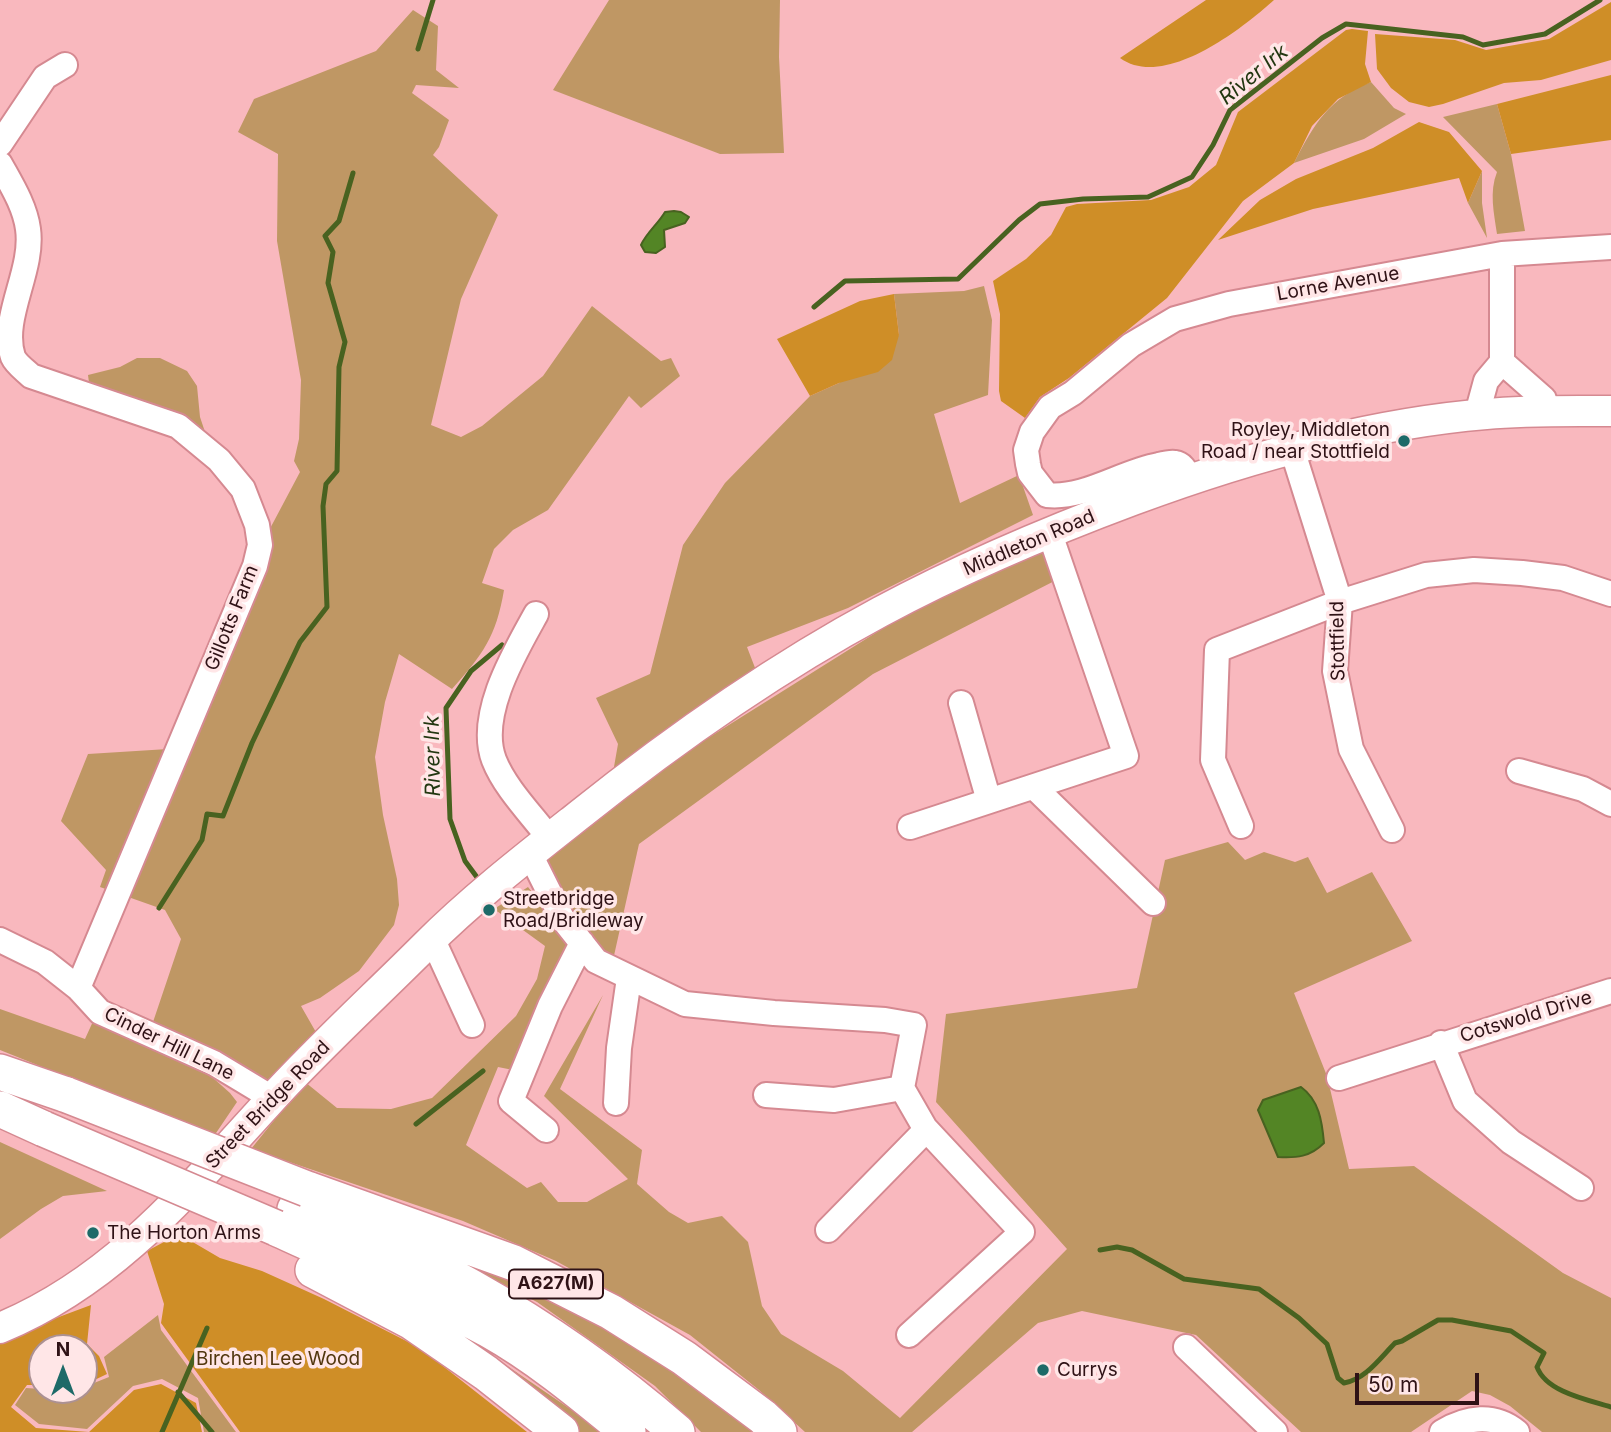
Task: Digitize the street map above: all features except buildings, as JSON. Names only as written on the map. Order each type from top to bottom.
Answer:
[{"type":"highway","name":"A627(M)","points":[[0,1072],[53,1118]]},
{"type":"highway","name":"A627(M)","points":[[0,1078],[53,1118],[285,1218],[491,1331],[547,1367],[628,1432]]},
{"type":"highway","name":"A627(M)","points":[[0,1109],[53,1118],[285,1218],[386,1245],[470,1286],[556,1340],[640,1399],[677,1432]]},
{"type":"highway","name":"A627(M)","points":[[0,1121],[53,1118]]},
{"type":"highway","name":"A627(M)","points":[[285,1218],[373,1300],[412,1322],[486,1373],[561,1432]]},
{"type":"highway","name":"A627(M)","points":[[285,1218],[514,1263],[611,1312],[684,1358],[779,1432]]},
{"type":"main road","name":"Middleton Road","points":[[533,851],[670,745],[795,661],[917,593],[1049,531],[1190,479],[1292,449],[1414,424],[1480,414],[1611,411]]},
{"type":"main road","name":"Street Bridge Road","points":[[3,1322],[72,1282],[106,1266],[166,1214],[272,1098],[432,938],[533,851]]},
{"type":"street","points":[[0,144],[45,77],[65,65]]},
{"type":"street","name":"Gillotts Farm","points":[[0,164],[16,194],[28,229],[26,268],[9,332],[14,359],[32,376],[178,426],[219,460],[243,489],[257,525],[260,545],[255,566],[78,988]]},
{"type":"street","name":"Lorne Avenue","points":[[1190,479],[1185,468],[1169,463],[1112,479],[1069,496],[1047,495],[1039,487],[1028,464],[1026,450],[1032,432],[1050,407],[1073,393],[1131,345],[1175,319],[1229,304],[1502,254],[1611,247]]},
{"type":"street","points":[[1480,414],[1486,381],[1502,362],[1502,254]]},
{"type":"street","points":[[1502,362],[1544,399],[1546,411]]},
{"type":"street","name":"Stottfield","points":[[1292,449],[1340,602],[1335,671],[1351,749],[1392,830]]},
{"type":"street","points":[[910,827],[1126,755],[1049,531]]},
{"type":"street","points":[[1241,826],[1213,760],[1217,650],[1340,602],[1426,575],[1474,570],[1563,578],[1611,594]]},
{"type":"street","points":[[536,614],[501,682],[492,721],[491,746],[562,918],[596,961],[685,1004],[885,1020],[914,1025],[902,1088],[926,1130],[1022,1232],[909,1335]]},
{"type":"street","points":[[961,703],[989,802]]},
{"type":"street","points":[[1519,771],[1583,789],[1611,804]]},
{"type":"street","points":[[1034,787],[1153,903]]},
{"type":"street","points":[[432,938],[472,1025]]},
{"type":"street","name":"Cinder Hill Lane","points":[[0,940],[45,962],[78,988],[100,1012],[214,1063],[272,1098]]},
{"type":"street","points":[[546,1130],[512,1101],[550,1006],[582,943]]},
{"type":"street","points":[[616,1103],[619,1048],[629,978]]},
{"type":"street","name":"Cotswold Drive","points":[[1339,1077],[1611,991]]},
{"type":"street","name":"Cotswold Drive","points":[[1441,1044],[1465,1101],[1511,1142],[1581,1188]]},
{"type":"street","points":[[766,1096],[834,1100],[902,1088]]},
{"type":"street","points":[[828,1230],[926,1130]]},
{"type":"street","points":[[1186,1347],[1275,1432]]},
{"type":"street","points":[[1443,1432],[1458,1422],[1483,1418],[1506,1423],[1517,1432]]},
{"type":"shaded area","points":[[609,0],[780,0],[779,57],[784,153],[720,154],[553,90]]},
{"type":"shaded area","points":[[413,10],[438,26],[436,70],[459,88],[416,85],[412,93],[449,120],[439,147],[433,155],[498,215],[461,299],[431,425],[461,437],[482,426],[543,376],[592,306],[661,361],[671,358],[680,376],[641,408],[629,396],[548,510],[513,530],[494,549],[482,583],[504,590],[497,620],[480,655],[452,689],[399,654],[385,702],[375,757],[383,815],[397,879],[399,905],[394,925],[359,971],[320,998],[301,1006],[317,1034],[271,1086],[225,1054],[152,1025],[181,939],[165,910],[100,887],[106,870],[61,821],[88,754],[168,749],[265,538],[300,472],[294,461],[299,439],[301,380],[277,241],[278,154],[238,132],[254,99],[376,51]]},
{"type":"shaded area","points":[[1371,82],[1394,108],[1406,114],[1364,139],[1294,163],[1316,124],[1333,104],[1356,88]]},
{"type":"shaded area","points":[[1497,104],[1511,154],[1525,231],[1497,234],[1493,195],[1497,172],[1443,117]]},
{"type":"shaded area","points":[[1482,171],[1482,203],[1487,238],[1468,203]]},
{"type":"shaded area","points":[[674,211],[689,217],[685,223],[664,230],[665,247],[656,253],[645,252],[641,245],[646,236],[665,212]]},
{"type":"shaded area","points":[[984,286],[992,320],[988,395],[934,414],[960,503],[1019,475],[1033,515],[848,608],[747,647],[757,673],[611,784],[618,744],[596,698],[650,674],[683,545],[725,483],[810,396],[839,383],[899,335],[894,294],[964,291]]},
{"type":"shaded area","points":[[137,358],[160,358],[187,371],[197,386],[200,417],[206,435],[90,390],[88,375],[120,367]]},
{"type":"shaded area","points":[[1056,538],[1068,574],[873,674],[639,844],[613,960],[592,945],[544,863],[657,770],[885,627]]},
{"type":"shaded area","points":[[1228,842],[1245,860],[1264,852],[1295,862],[1308,857],[1327,893],[1372,872],[1412,941],[1294,993],[1327,1076],[1349,1169],[1414,1166],[1563,1273],[1611,1298],[1611,1432],[1542,1432],[1510,1406],[1490,1395],[1472,1391],[1411,1432],[1301,1432],[1196,1335],[1082,1311],[1038,1323],[912,1432],[805,1432],[759,1390],[690,1335],[556,1261],[463,1221],[251,1149],[305,1082],[337,1108],[391,1109],[432,1098],[516,1016],[537,979],[545,946],[494,909],[528,887],[572,943],[513,1070],[498,1067],[466,1145],[527,1188],[541,1182],[558,1202],[587,1202],[628,1179],[544,1096],[603,995],[560,1089],[642,1150],[637,1184],[669,1212],[688,1223],[722,1216],[748,1242],[762,1306],[781,1334],[843,1371],[900,1418],[1067,1249],[936,1102],[946,1014],[1137,988],[1165,860]]},
{"type":"shaded area","points":[[0,1009],[85,1039],[95,1017],[112,1032],[203,1069],[237,1102],[214,1136],[0,1050]]},
{"type":"shaded area","points":[[1301,1087],[1316,1105],[1324,1143],[1303,1156],[1278,1157],[1258,1110],[1263,1100]]},
{"type":"shaded area","points":[[0,1142],[107,1191],[63,1196],[0,1239]]},
{"type":"shaded area","points":[[393,1229],[616,1324],[763,1432],[701,1432],[655,1386],[537,1302]]},
{"type":"shaded area","points":[[158,1315],[161,1330],[236,1432],[204,1432],[198,1398],[162,1379],[133,1386],[87,1429],[39,1424],[15,1405],[26,1388],[28,1404],[98,1404],[98,1381],[109,1377],[104,1357]]},
{"type":"shaded area","points":[[475,1344],[604,1432],[576,1432]]},
{"type":"green space","points":[[1206,0],[1274,0],[1223,40],[1180,61],[1158,67],[1138,66],[1120,58]]},
{"type":"green space","points":[[1611,2],[1611,60],[1541,80],[1504,83],[1429,107],[1409,102],[1391,88],[1377,69],[1375,34],[1455,40],[1486,50],[1549,39]]},
{"type":"green space","points":[[1346,30],[1368,31],[1365,64],[1371,82],[1338,99],[1312,126],[1294,163],[1243,201],[1167,298],[1069,378],[1040,397],[1025,418],[1001,401],[1000,314],[993,281],[1026,259],[1051,235],[1066,207],[1151,200],[1189,187],[1216,165],[1238,112]]},
{"type":"green space","points":[[1611,75],[1611,140],[1511,154],[1497,104]]},
{"type":"green space","points":[[1419,122],[1449,132],[1482,171],[1468,203],[1459,178],[1313,209],[1218,240],[1260,200],[1296,179],[1373,148]]},
{"type":"green space","points":[[894,294],[899,335],[892,360],[878,372],[839,383],[810,396],[777,339],[860,301]]},
{"type":"green space","name":"Birchen Lee Wood","points":[[179,1234],[220,1258],[262,1271],[420,1348],[527,1432],[240,1432],[161,1323],[164,1304],[147,1251]]},
{"type":"green space","points":[[91,1305],[88,1334],[28,1334],[28,1385],[11,1407],[36,1428],[89,1432],[0,1432],[0,1339]]},
{"type":"green space","points":[[98,1355],[99,1356],[107,1374],[98,1378]]},
{"type":"green space","points":[[161,1384],[196,1403],[202,1432],[89,1432],[134,1390]]},
{"type":"waterway","points":[[418,49],[433,0]]},
{"type":"waterway","name":"River Irk","points":[[814,307],[845,281],[958,279],[1019,220],[1040,204],[1083,199],[1148,197],[1192,177],[1213,145],[1230,110],[1322,38],[1346,24],[1463,37],[1483,45],[1545,34],[1600,0]]},
{"type":"waterway","points":[[159,908],[202,840],[207,814],[223,816],[252,743],[300,642],[327,607],[323,506],[326,484],[337,471],[339,367],[345,342],[328,283],[333,252],[325,236],[339,221],[353,173]]},
{"type":"waterway","name":"River Irk","points":[[479,880],[465,861],[450,819],[446,708],[471,671],[502,645]]},
{"type":"waterway","name":"River Irk","points":[[416,1124],[483,1071]]},
{"type":"waterway","points":[[1100,1250],[1117,1247],[1132,1250],[1184,1279],[1259,1289],[1299,1318],[1327,1344],[1338,1378],[1344,1383],[1366,1373],[1395,1343],[1438,1320],[1452,1320],[1511,1331],[1544,1353],[1537,1367],[1549,1383],[1569,1394],[1611,1407]]},
{"type":"waterway","name":"River Irk","points":[[162,1432],[207,1328]]},
{"type":"waterway","points":[[178,1392],[212,1432]]},
{"type":"place","name":"Royley, Middleton Road / near Stottfield","points":[[1404,441]]},
{"type":"place","name":"Streetbridge Road/Bridleway","points":[[489,910]]},
{"type":"place","name":"The Horton Arms","points":[[93,1233]]},
{"type":"place","name":"Currys","points":[[1043,1370]]}]
